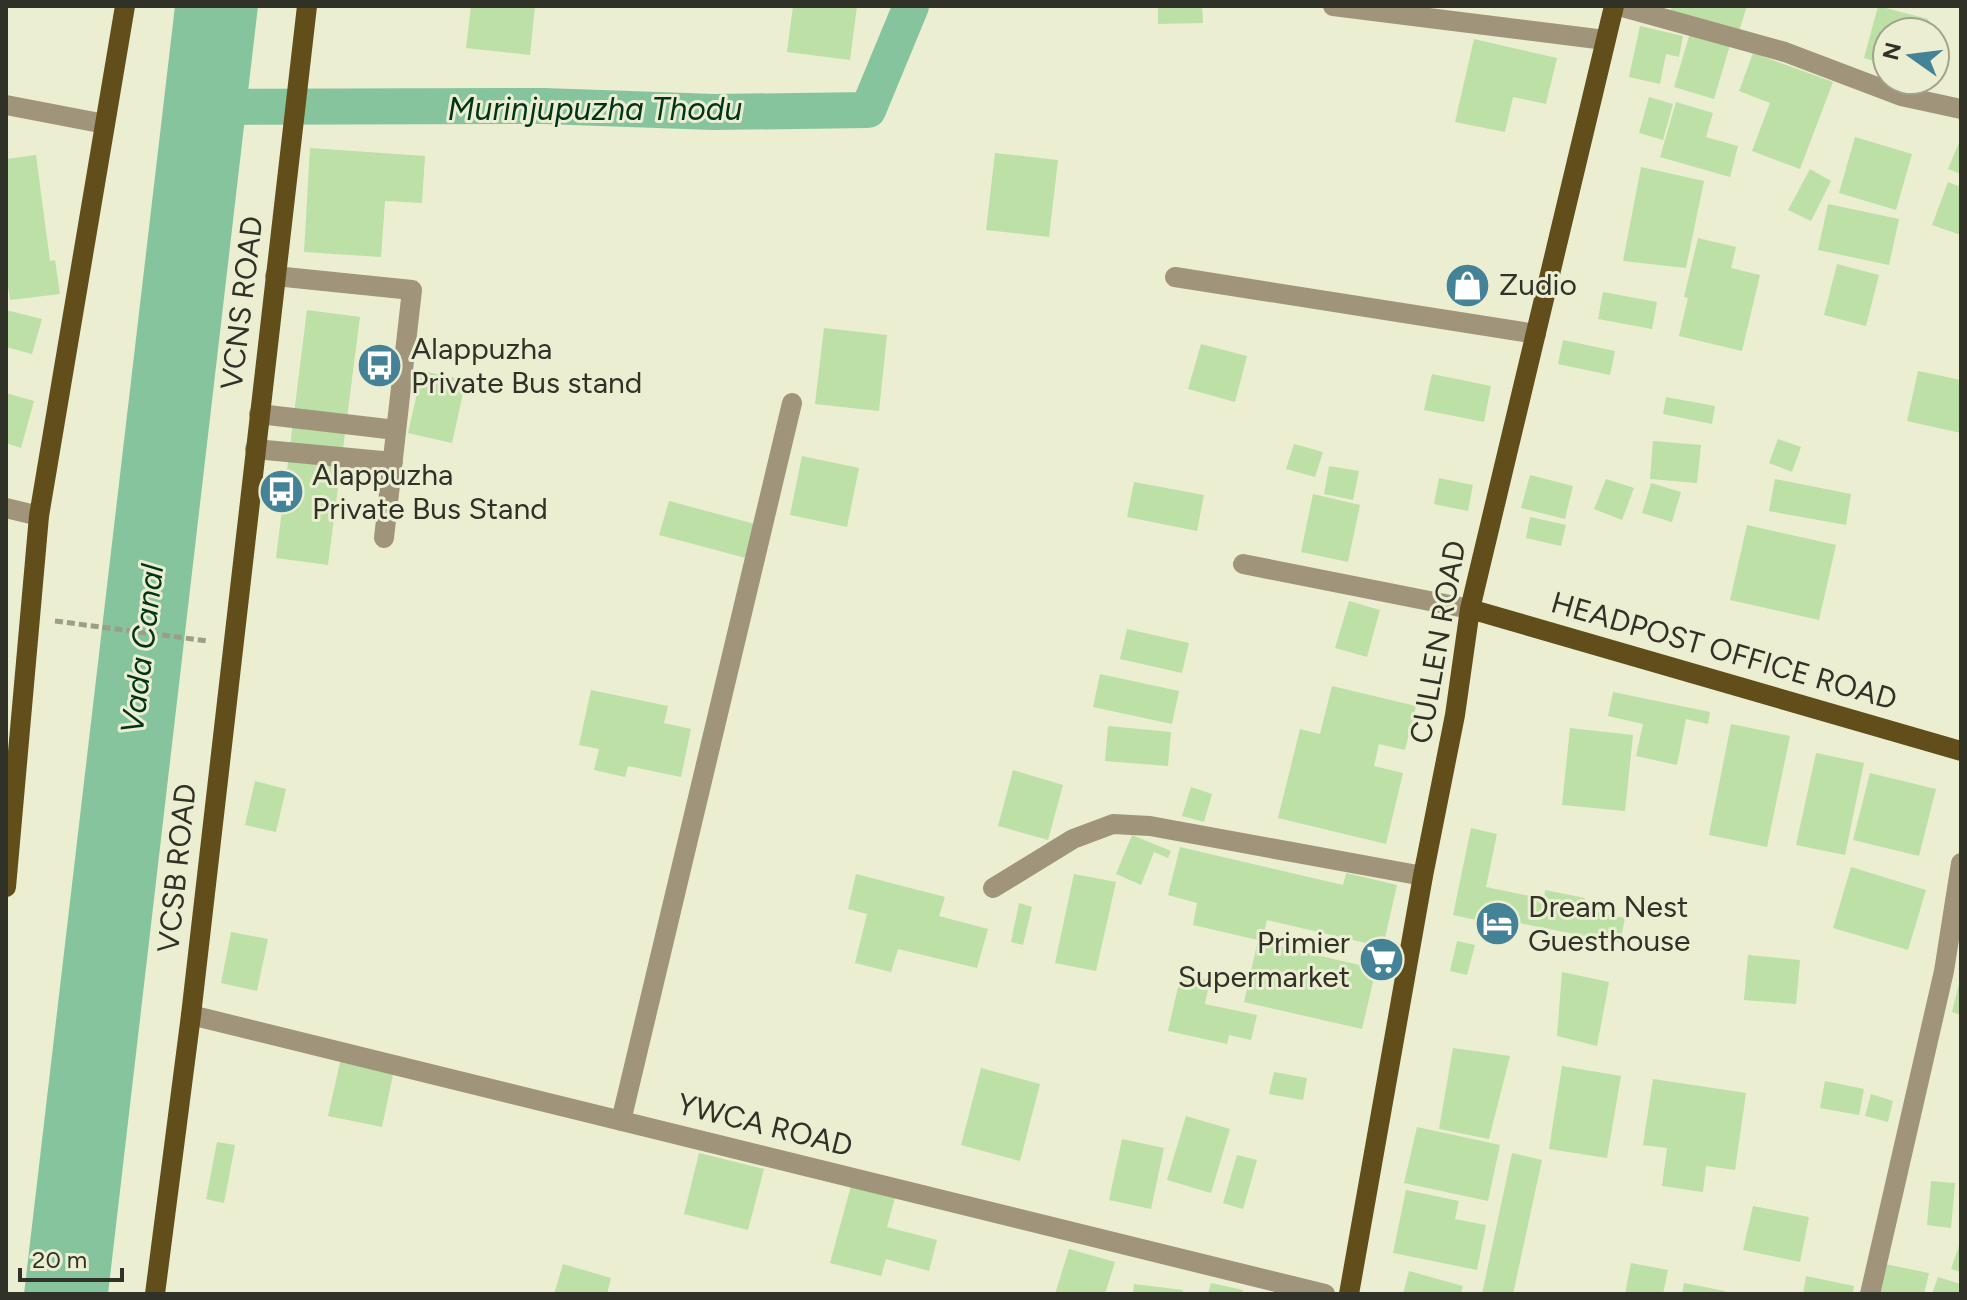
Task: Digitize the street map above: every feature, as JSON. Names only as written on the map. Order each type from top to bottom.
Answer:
[{"type":"main road","points":[[6,887],[39,516],[125,6]]},
{"type":"main road","name":"VCNS ROAD","points":[[255,449],[307,6]]},
{"type":"main road","name":"CULLEN ROAD","points":[[1349,1294],[1423,876],[1455,715],[1470,609],[1605,40],[1616,6]]},
{"type":"main road","name":"VCSB ROAD","points":[[155,1294],[191,1015],[255,449]]},
{"type":"main road","name":"HEADPOST OFFICE ROAD","points":[[1470,609],[1961,751]]},
{"type":"street","points":[[1333,6],[1605,40]]},
{"type":"street","points":[[1616,6],[1785,52],[1901,96],[1961,109]]},
{"type":"street","points":[[6,105],[105,124]]},
{"type":"street","points":[[275,276],[412,290],[384,538]]},
{"type":"street","points":[[1175,277],[1536,334]]},
{"type":"street","points":[[621,1121],[792,403]]},
{"type":"street","points":[[259,414],[396,430]]},
{"type":"street","points":[[255,449],[393,462]]},
{"type":"street","points":[[6,508],[39,516]]},
{"type":"street","points":[[1243,564],[1470,609]]},
{"type":"street","points":[[993,888],[1073,839],[1113,824],[1150,826],[1423,876]]},
{"type":"street","points":[[1870,1294],[1944,971],[1961,863]]},
{"type":"street","name":"YWCA ROAD","points":[[191,1015],[1325,1294]]},
{"type":"path","points":[[81,625],[196,640]]},
{"type":"water","name":"Vada Canal","points":[[175,6],[258,6],[108,1294],[24,1294]]},
{"type":"building","points":[[471,6],[535,6],[530,55],[466,48]]},
{"type":"building","points":[[793,6],[857,6],[850,60],[787,52]]},
{"type":"building","points":[[1158,6],[1202,6],[1203,23],[1158,24]]},
{"type":"building","points":[[1672,6],[1747,6],[1739,31],[1670,11]]},
{"type":"building","points":[[1878,6],[1916,16],[1875,16]]},
{"type":"building","points":[[1640,26],[1683,36],[1679,57],[1666,54],[1660,84],[1629,77]]},
{"type":"building","points":[[1871,32],[1871,60],[1864,58]]},
{"type":"building","points":[[1690,33],[1730,45],[1714,99],[1674,87]]},
{"type":"building","points":[[1474,39],[1557,58],[1546,104],[1513,97],[1505,132],[1455,122]]},
{"type":"building","points":[[1753,53],[1833,82],[1800,169],[1752,151],[1770,103],[1739,91]]},
{"type":"building","points":[[1649,97],[1673,104],[1663,140],[1639,133]]},
{"type":"building","points":[[1676,102],[1713,113],[1706,137],[1738,146],[1730,177],[1660,157]]},
{"type":"building","points":[[1855,137],[1912,154],[1896,210],[1839,193]]},
{"type":"building","points":[[1961,138],[1961,174],[1948,169]]},
{"type":"building","points":[[310,148],[425,156],[422,203],[385,201],[381,257],[304,252]]},
{"type":"building","points":[[995,153],[1058,160],[1049,237],[986,230]]},
{"type":"building","points":[[36,155],[50,261],[55,260],[60,294],[10,300],[6,274],[6,159]]},
{"type":"building","points":[[1641,167],[1704,181],[1686,268],[1623,261]]},
{"type":"building","points":[[1810,169],[1831,181],[1811,221],[1788,210]]},
{"type":"building","points":[[1948,182],[1961,187],[1961,235],[1932,225]]},
{"type":"building","points":[[1828,204],[1899,219],[1889,265],[1818,250]]},
{"type":"building","points":[[1698,238],[1736,247],[1731,268],[1760,275],[1742,351],[1679,336],[1688,298],[1684,297]]},
{"type":"building","points":[[1837,264],[1879,275],[1866,326],[1824,315]]},
{"type":"building","points":[[1603,292],[1657,302],[1652,329],[1598,319]]},
{"type":"building","points":[[6,310],[42,319],[32,354],[6,347]]},
{"type":"building","points":[[307,310],[360,317],[328,565],[276,558]]},
{"type":"building","points":[[824,328],[887,335],[879,411],[815,404]]},
{"type":"building","points":[[1563,340],[1615,351],[1610,375],[1558,364]]},
{"type":"building","points":[[1201,344],[1247,356],[1235,402],[1188,389]]},
{"type":"building","points":[[422,371],[466,380],[452,443],[408,433]]},
{"type":"building","points":[[1918,371],[1961,380],[1961,433],[1907,421]]},
{"type":"building","points":[[1432,374],[1491,386],[1484,422],[1424,410]]},
{"type":"building","points":[[6,393],[34,401],[21,448],[6,443]]},
{"type":"building","points":[[1666,397],[1715,406],[1712,424],[1663,414]]},
{"type":"building","points":[[1778,439],[1801,447],[1792,472],[1769,463]]},
{"type":"building","points":[[1653,441],[1701,445],[1697,483],[1650,479]]},
{"type":"building","points":[[1294,444],[1323,452],[1315,477],[1286,469]]},
{"type":"building","points":[[802,456],[859,468],[847,527],[790,515]]},
{"type":"building","points":[[1329,466],[1359,471],[1353,500],[1324,494]]},
{"type":"building","points":[[1530,475],[1573,486],[1565,519],[1521,508]]},
{"type":"building","points":[[1439,478],[1473,485],[1468,511],[1434,504]]},
{"type":"building","points":[[1606,479],[1634,488],[1622,520],[1594,509]]},
{"type":"building","points":[[1775,479],[1851,494],[1846,525],[1769,511]]},
{"type":"building","points":[[1134,482],[1204,495],[1197,531],[1127,517]]},
{"type":"building","points":[[1651,483],[1681,492],[1672,522],[1642,513]]},
{"type":"building","points":[[1313,494],[1360,505],[1348,562],[1301,552]]},
{"type":"building","points":[[669,501],[755,524],[746,558],[659,535]]},
{"type":"building","points":[[1530,517],[1566,525],[1561,546],[1526,538]]},
{"type":"building","points":[[1747,525],[1836,545],[1819,620],[1730,600]]},
{"type":"building","points":[[1349,601],[1380,610],[1367,657],[1335,648]]},
{"type":"building","points":[[1127,629],[1189,643],[1182,673],[1120,659]]},
{"type":"building","points":[[1100,674],[1179,691],[1172,724],[1093,707]]},
{"type":"building","points":[[1332,686],[1416,706],[1405,750],[1379,744],[1374,766],[1403,773],[1386,844],[1278,818],[1300,729],[1320,734]]},
{"type":"building","points":[[591,690],[668,706],[664,723],[691,729],[681,777],[628,766],[625,777],[594,770],[599,749],[579,745]]},
{"type":"building","points":[[1613,692],[1710,712],[1708,724],[1686,719],[1677,765],[1636,756],[1643,724],[1608,716]]},
{"type":"building","points":[[1731,724],[1790,736],[1767,847],[1709,835]]},
{"type":"building","points":[[1108,726],[1171,732],[1168,766],[1105,761]]},
{"type":"building","points":[[1570,728],[1633,735],[1625,811],[1562,805]]},
{"type":"building","points":[[1816,753],[1864,763],[1845,855],[1796,845]]},
{"type":"building","points":[[1013,770],[1063,785],[1048,840],[998,826]]},
{"type":"building","points":[[1870,773],[1936,789],[1919,856],[1853,840]]},
{"type":"building","points":[[255,781],[286,789],[276,832],[245,825]]},
{"type":"building","points":[[1191,787],[1212,794],[1204,822],[1182,816]]},
{"type":"building","points":[[1471,828],[1497,834],[1486,887],[1544,899],[1545,890],[1585,898],[1582,909],[1625,918],[1620,943],[1519,923],[1518,929],[1453,915]]},
{"type":"building","points":[[1132,835],[1171,851],[1168,858],[1154,852],[1141,885],[1116,874]]},
{"type":"building","points":[[1180,847],[1343,885],[1346,873],[1397,885],[1383,947],[1267,920],[1262,942],[1376,969],[1362,1029],[1244,1002],[1258,940],[1193,925],[1197,903],[1168,895]]},
{"type":"building","points":[[1851,867],[1926,890],[1908,950],[1833,928]]},
{"type":"building","points":[[856,874],[945,897],[939,916],[988,929],[977,968],[898,949],[891,972],[855,963],[867,914],[848,909]]},
{"type":"building","points":[[1074,874],[1116,882],[1096,971],[1055,963]]},
{"type":"building","points":[[1019,903],[1032,907],[1023,945],[1011,942]]},
{"type":"building","points":[[231,932],[268,939],[257,991],[221,983]]},
{"type":"building","points":[[1457,941],[1475,945],[1467,975],[1450,971]]},
{"type":"building","points":[[1748,955],[1800,960],[1796,1004],[1744,1000]]},
{"type":"building","points":[[1562,972],[1609,982],[1597,1046],[1557,1036]]},
{"type":"building","points":[[1181,974],[1210,980],[1205,1004],[1257,1015],[1251,1040],[1229,1035],[1227,1044],[1168,1031]]},
{"type":"building","points":[[1961,980],[1961,1015],[1952,1012]]},
{"type":"building","points":[[1453,1048],[1510,1056],[1489,1139],[1439,1129]]},
{"type":"building","points":[[341,1058],[394,1070],[382,1127],[328,1116]]},
{"type":"building","points":[[1562,1066],[1621,1076],[1607,1158],[1549,1149]]},
{"type":"building","points":[[981,1068],[1040,1084],[1020,1161],[961,1145]]},
{"type":"building","points":[[1274,1072],[1307,1078],[1303,1100],[1269,1094]]},
{"type":"building","points":[[1653,1079],[1746,1093],[1735,1170],[1706,1166],[1703,1192],[1662,1186],[1667,1148],[1643,1145]]},
{"type":"building","points":[[1825,1081],[1864,1089],[1859,1115],[1820,1108]]},
{"type":"building","points":[[1871,1094],[1893,1101],[1888,1122],[1865,1116]]},
{"type":"building","points":[[1186,1116],[1230,1129],[1211,1193],[1167,1180]]},
{"type":"building","points":[[1417,1127],[1500,1145],[1488,1201],[1404,1183]]},
{"type":"building","points":[[1122,1139],[1164,1148],[1151,1209],[1109,1200]]},
{"type":"building","points":[[217,1142],[235,1145],[224,1203],[206,1199]]},
{"type":"building","points":[[699,1153],[764,1169],[748,1230],[684,1214]]},
{"type":"building","points":[[1512,1153],[1542,1160],[1513,1294],[1482,1294]]},
{"type":"building","points":[[1237,1155],[1257,1160],[1243,1209],[1223,1203]]},
{"type":"building","points":[[1931,1181],[1955,1183],[1951,1228],[1927,1225]]},
{"type":"building","points":[[852,1182],[896,1194],[887,1227],[937,1240],[929,1271],[886,1259],[881,1276],[830,1263]]},
{"type":"building","points":[[1406,1190],[1459,1201],[1455,1219],[1486,1225],[1477,1270],[1393,1253]]},
{"type":"building","points":[[1753,1206],[1809,1217],[1800,1262],[1743,1250]]},
{"type":"building","points":[[1961,1240],[1961,1272],[1951,1269]]},
{"type":"building","points":[[1069,1249],[1115,1262],[1105,1294],[1055,1294]]},
{"type":"building","points":[[1631,1263],[1668,1270],[1663,1294],[1625,1294]]},
{"type":"building","points":[[563,1264],[611,1278],[607,1294],[554,1294]]},
{"type":"building","points":[[1885,1264],[1929,1273],[1924,1294],[1878,1294]]},
{"type":"building","points":[[1409,1271],[1463,1286],[1461,1294],[1403,1294]]},
{"type":"building","points":[[1806,1276],[1854,1286],[1853,1294],[1803,1294]]},
{"type":"building","points":[[1938,1277],[1961,1284],[1961,1294],[1932,1294]]},
{"type":"building","points":[[1211,1283],[1243,1290],[1242,1294],[1208,1294]]},
{"type":"building","points":[[1684,1283],[1725,1291],[1724,1294],[1682,1294]]},
{"type":"building","points":[[1134,1284],[1183,1290],[1182,1294],[1133,1294]]},
{"type":"waterway","name":"Murinjupuzha Thodu","points":[[210,107],[544,106],[714,112],[868,110],[911,6]]},
{"type":"place","name":"Zudio","points":[[1468,285]]},
{"type":"place","name":"Alappuzha Private Bus stand","points":[[380,366]]},
{"type":"place","name":"Alappuzha Private Bus Stand","points":[[281,492]]},
{"type":"place","name":"Dream Nest Guesthouse","points":[[1497,924]]},
{"type":"place","name":"Primier Supermarket","points":[[1381,960]]}]
